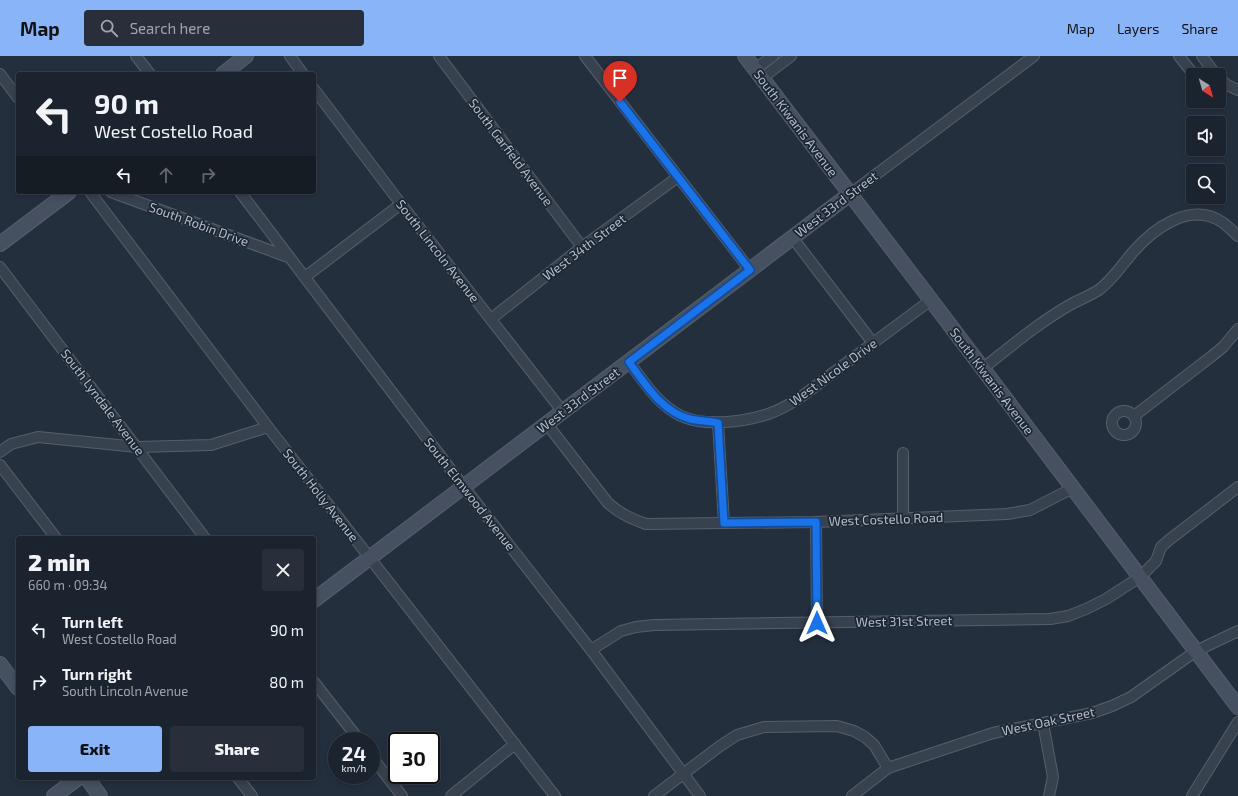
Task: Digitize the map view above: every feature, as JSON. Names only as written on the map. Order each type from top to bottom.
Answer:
[{"type":"street","points":[[136,56],[148,72]]},
{"type":"street","points":[[226,72],[246,56]]},
{"type":"street","points":[[290,56],[302,72]]},
{"type":"street","name":"South Garfield Avenue","points":[[439,56],[582,247]]},
{"type":"street","points":[[585,56],[750,270]]},
{"type":"street","name":"South Kiwanis Avenue","points":[[745,56],[1238,707]]},
{"type":"street","points":[[758,74],[773,56]]},
{"type":"street","points":[[758,74],[791,56]]},
{"type":"street","name":"West 33rd Street","points":[[316,598],[792,237],[1034,56]]},
{"type":"street","points":[[1179,56],[1188,68]]},
{"type":"street","points":[[1202,56],[1211,68]]},
{"type":"street","points":[[0,74],[16,95]]},
{"type":"street","points":[[1226,84],[1238,90]]},
{"type":"street","name":"South Lincoln Avenue","points":[[316,91],[401,204],[563,412]]},
{"type":"street","name":"West 34th Street","points":[[491,319],[582,247],[678,177]]},
{"type":"street","points":[[0,244],[66,194]]},
{"type":"street","name":"South Holly Avenue","points":[[92,194],[268,427],[555,796]]},
{"type":"street","name":"South Robin Drive","points":[[116,194],[288,257]]},
{"type":"street","name":"South Elmwood Avenue","points":[[241,194],[464,487],[591,650],[700,796]]},
{"type":"street","points":[[305,277],[401,204]]},
{"type":"street","points":[[982,369],[1029,332],[1069,305],[1100,288],[1145,240],[1172,221],[1185,216],[1203,215],[1222,222],[1238,236]]},
{"type":"street","points":[[792,237],[873,343]]},
{"type":"street","name":"South Lyndale Avenue","points":[[0,267],[204,536]]},
{"type":"street","name":"West Nicole Drive","points":[[629,362],[655,396],[680,416],[718,423],[747,419],[769,414],[797,400],[931,300]]},
{"type":"street","points":[[1134,416],[1223,347],[1238,329]]},
{"type":"street","points":[[718,423],[724,523]]},
{"type":"street","name":"West Costello Road","points":[[547,424],[608,503],[618,512],[646,524],[816,522],[1007,514],[1030,510],[1073,488]]},
{"type":"street","points":[[0,452],[11,444],[38,437],[137,447],[211,445],[268,427]]},
{"type":"street","points":[[903,453],[904,518]]},
{"type":"street","points":[[0,465],[54,536]]},
{"type":"street","name":"West 31st Street","points":[[591,650],[621,631],[636,627],[654,625],[1050,619],[1068,616],[1106,599],[1140,577],[1156,561],[1161,547],[1238,487]]},
{"type":"street","points":[[816,522],[817,623]]},
{"type":"street","name":"West Oak Street","points":[[852,796],[888,768],[993,733],[1092,713],[1112,706],[1131,697],[1196,651],[1238,631]]},
{"type":"street","points":[[0,664],[16,685]]},
{"type":"street","points":[[316,685],[353,732]]},
{"type":"street","points":[[1192,796],[1238,722]]},
{"type":"street","points":[[1043,723],[1052,777],[1049,796]]},
{"type":"street","points":[[654,796],[720,746],[737,735],[764,727],[837,726],[854,730],[874,745],[888,768]]},
{"type":"street","points":[[451,796],[515,744]]},
{"type":"street","points":[[380,768],[402,796]]},
{"type":"street","points":[[54,796],[75,780]]},
{"type":"street","points":[[88,780],[100,796]]},
{"type":"street","points":[[240,780],[252,796]]},
{"type":"route","points":[[620,102],[750,270],[629,362],[655,396],[680,416],[718,423],[724,523],[816,522],[817,623]]}]
